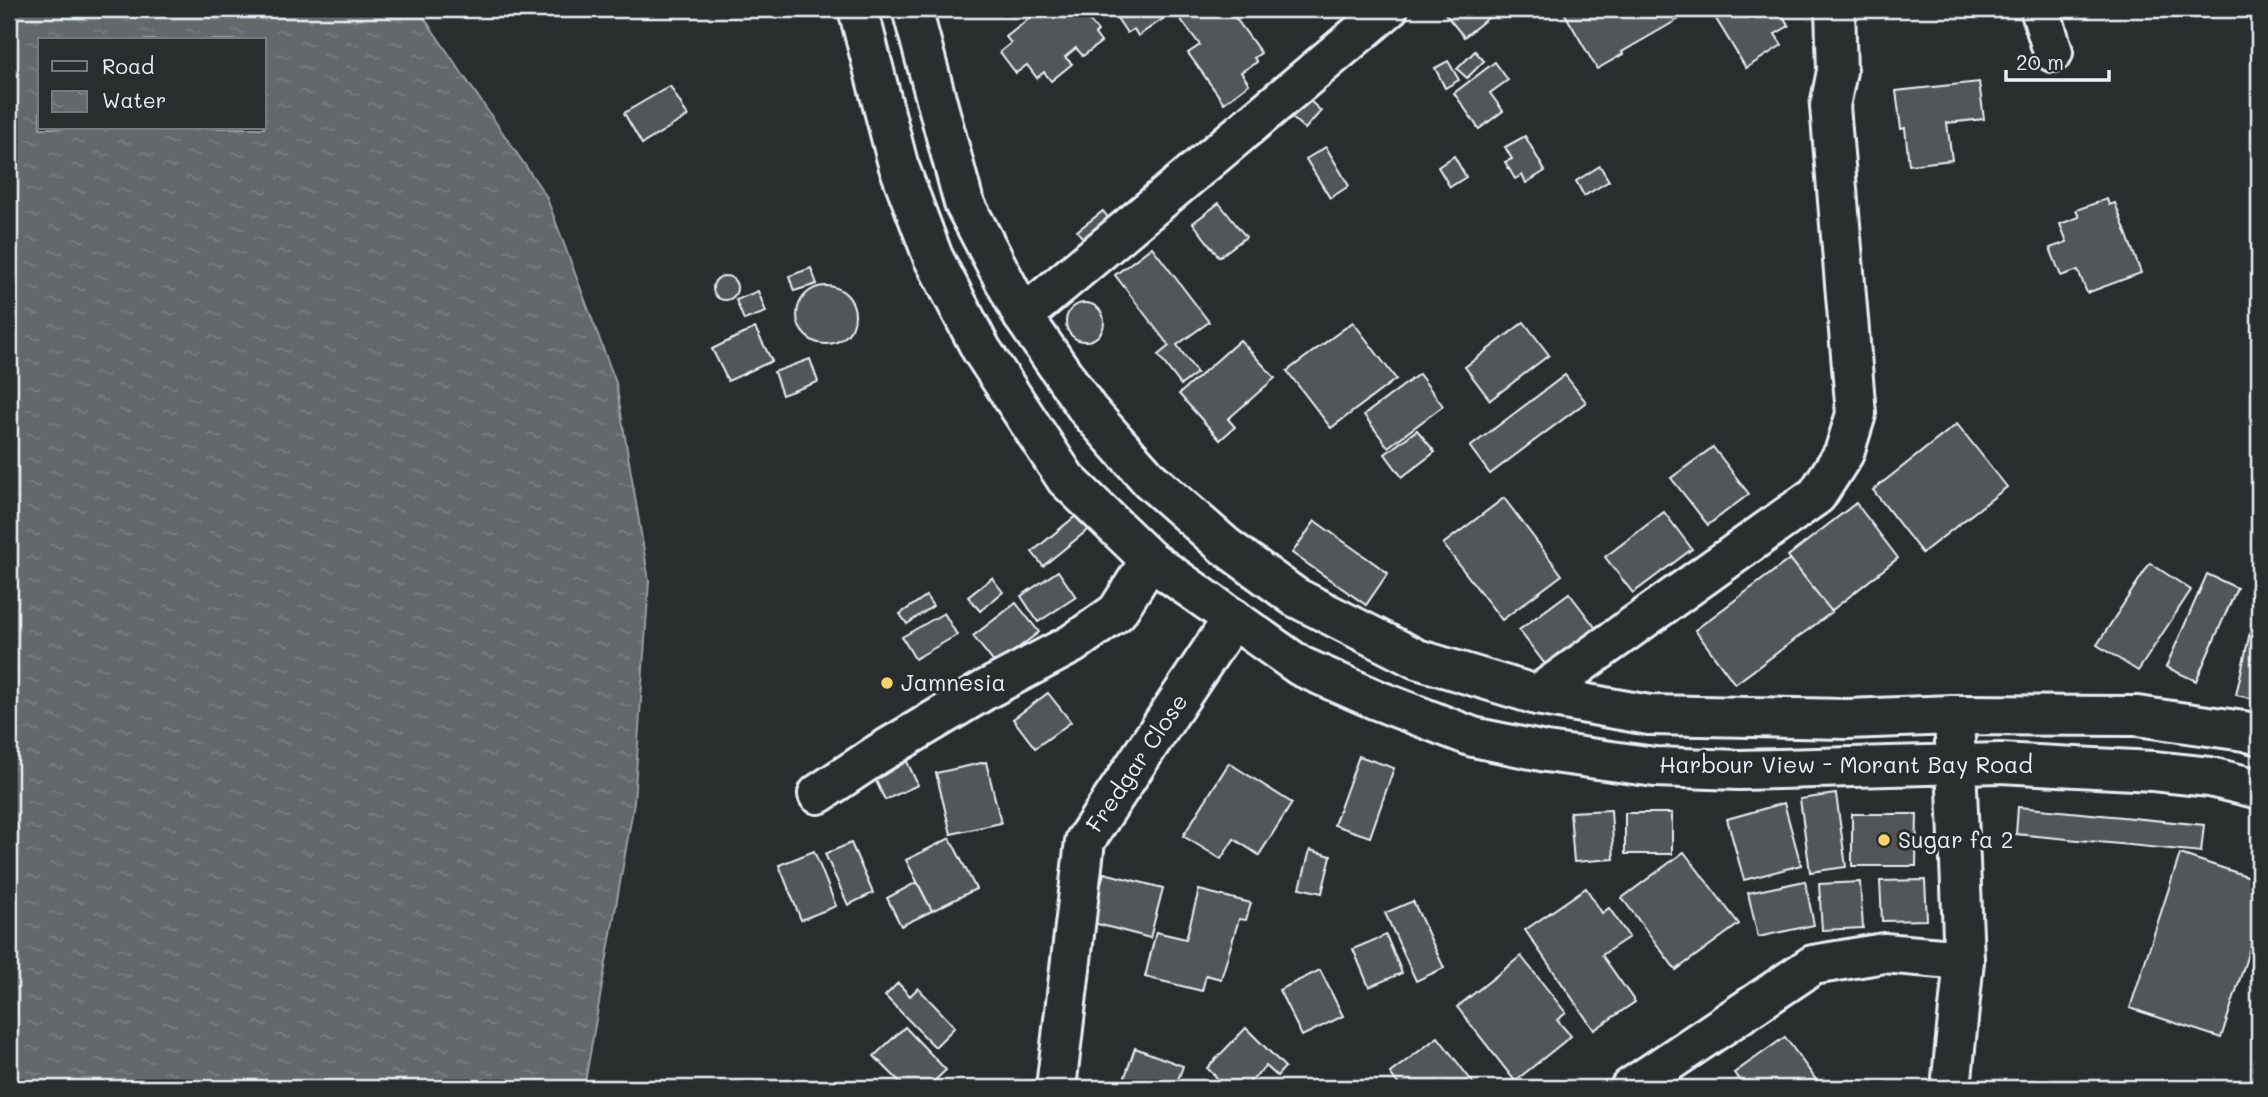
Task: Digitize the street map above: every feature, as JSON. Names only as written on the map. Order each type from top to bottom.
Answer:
[{"type":"main road","name":"Harbour View - Morant Bay Road","points":[[858,9],[898,164],[933,257],[981,349],[1066,479],[1150,560],[1300,666],[1377,700],[1473,737],[1546,752],[1656,767],[1739,769],[2000,762],[2153,771],[2210,777],[2259,789]]},
{"type":"main road","name":"Harbour View - Morant Bay Road","points":[[912,9],[964,203],[1023,316],[1088,410],[1150,480],[1225,546],[1295,597],[1417,659],[1537,695],[1649,715],[1847,719],[1954,715],[2137,716],[2259,735]]},
{"type":"main road","points":[[1023,316],[1388,9]]},
{"type":"main road","points":[[1537,695],[1817,495],[1844,453],[1856,414],[1829,106],[1837,71],[1835,9]]},
{"type":"main road","points":[[2040,9],[2053,52]]},
{"type":"main road","points":[[818,794],[878,754],[985,690],[1072,644],[1117,612],[1150,560]]},
{"type":"main road","name":"Fredgar Close","points":[[1056,1088],[1085,841],[1233,618]]},
{"type":"main road","points":[[1951,1088],[1964,960],[1954,715]]},
{"type":"main road","points":[[1630,1088],[1812,965],[1884,953],[1964,960]]},
{"type":"water","points":[[9,9],[418,9],[546,196],[616,383],[649,581],[634,803],[584,1088],[9,1088]]},
{"type":"building","points":[[1041,9],[1080,9],[1098,31],[1095,34],[1101,42],[1083,56],[1076,48],[1065,57],[1072,64],[1051,81],[1044,72],[1037,78],[1027,65],[1016,73],[1000,52],[1011,43],[1006,37]]},
{"type":"building","points":[[1111,9],[1162,9],[1167,16],[1138,36],[1134,29],[1127,33]]},
{"type":"building","points":[[1173,9],[1229,9],[1261,53],[1254,58],[1257,62],[1241,72],[1249,84],[1224,103],[1188,53],[1200,45]]},
{"type":"building","points":[[1452,9],[1499,9],[1464,37],[1445,14]]},
{"type":"building","points":[[1562,9],[1673,9],[1679,19],[1597,69]]},
{"type":"building","points":[[1710,9],[1778,9],[1789,26],[1775,34],[1782,45],[1746,68]]},
{"type":"building","points":[[1475,51],[1484,61],[1467,78],[1457,69]]},
{"type":"building","points":[[1448,61],[1459,80],[1445,88],[1435,68]]},
{"type":"building","points":[[1495,62],[1508,80],[1490,93],[1503,111],[1479,129],[1454,93]]},
{"type":"building","points":[[1979,82],[1984,119],[1947,123],[1952,160],[1909,165],[1905,128],[1901,129],[1896,91]]},
{"type":"building","points":[[670,86],[688,116],[642,144],[624,113]]},
{"type":"building","points":[[1307,98],[1321,111],[1305,129],[1290,116]]},
{"type":"building","points":[[1525,136],[1545,171],[1526,183],[1522,175],[1515,179],[1505,162],[1512,159],[1505,147]]},
{"type":"building","points":[[1326,147],[1349,186],[1330,198],[1306,159]]},
{"type":"building","points":[[1454,156],[1466,177],[1450,187],[1438,167]]},
{"type":"building","points":[[1600,166],[1609,181],[1584,196],[1576,181]]},
{"type":"building","points":[[2107,199],[2109,205],[2115,203],[2141,273],[2087,293],[2078,270],[2061,276],[2050,248],[2067,242],[2060,224],[2079,217],[2076,210]]},
{"type":"building","points":[[1219,203],[1246,237],[1219,257],[1193,223]]},
{"type":"building","points":[[1103,211],[1116,228],[1090,247],[1077,231]]},
{"type":"building","points":[[1152,247],[1209,322],[1177,345],[1197,373],[1181,385],[1158,355],[1169,346],[1115,275]]},
{"type":"building","points":[[811,268],[817,284],[794,291],[789,276]]},
{"type":"building","points":[[725,276],[734,279],[737,288],[734,297],[725,300],[716,297],[713,288],[716,279]]},
{"type":"building","points":[[826,286],[837,288],[850,299],[855,315],[853,326],[842,339],[826,344],[815,342],[802,331],[797,315],[799,304],[810,291]]},
{"type":"building","points":[[758,291],[766,312],[744,320],[736,300]]},
{"type":"building","points":[[1085,303],[1098,309],[1104,322],[1098,335],[1085,341],[1072,335],[1066,322],[1072,309]]},
{"type":"building","points":[[1353,322],[1396,379],[1331,428],[1287,371]]},
{"type":"building","points":[[1524,322],[1549,355],[1490,400],[1465,367]]},
{"type":"building","points":[[755,328],[772,361],[728,381],[712,349]]},
{"type":"building","points":[[1240,340],[1275,378],[1228,419],[1235,427],[1220,440],[1179,394]]},
{"type":"building","points":[[810,359],[818,382],[782,395],[774,372]]},
{"type":"building","points":[[1419,374],[1443,406],[1388,447],[1364,415]]},
{"type":"building","points":[[1565,375],[1586,402],[1490,474],[1470,447]]},
{"type":"building","points":[[1957,424],[2007,487],[1922,553],[1873,490]]},
{"type":"building","points":[[1417,430],[1435,452],[1402,477],[1385,454]]},
{"type":"building","points":[[1713,447],[1749,494],[1708,525],[1671,478]]},
{"type":"building","points":[[1504,498],[1562,575],[1502,620],[1443,544]]},
{"type":"building","points":[[1856,503],[1898,558],[1831,611],[1788,556]]},
{"type":"building","points":[[1083,510],[1095,524],[1043,566],[1032,552]]},
{"type":"building","points":[[1664,512],[1692,549],[1633,593],[1605,557]]},
{"type":"building","points":[[1315,521],[1388,573],[1366,605],[1292,553]]},
{"type":"building","points":[[1790,559],[1832,612],[1735,684],[1695,630]]},
{"type":"building","points":[[2150,563],[2191,590],[2138,671],[2097,645]]},
{"type":"building","points":[[1058,571],[1076,597],[1038,622],[1021,596]]},
{"type":"building","points":[[2207,574],[2237,588],[2196,681],[2166,667]]},
{"type":"building","points":[[992,578],[1003,592],[980,611],[968,597]]},
{"type":"building","points":[[1569,593],[1598,631],[1548,668],[1519,630]]},
{"type":"building","points":[[926,596],[933,606],[907,624],[900,614]]},
{"type":"building","points":[[1016,603],[1039,632],[996,665],[973,636]]},
{"type":"building","points":[[2256,605],[2259,606],[2259,700],[2236,695]]},
{"type":"building","points":[[944,613],[957,635],[915,659],[902,637]]},
{"type":"building","points":[[1048,693],[1071,722],[1035,748],[1013,719]]},
{"type":"building","points":[[901,749],[918,785],[885,800],[868,764]]},
{"type":"building","points":[[1359,756],[1394,768],[1370,837],[1334,825]]},
{"type":"building","points":[[986,762],[1001,823],[951,834],[936,773]]},
{"type":"building","points":[[1229,763],[1292,803],[1259,855],[1234,839],[1221,859],[1183,836]]},
{"type":"building","points":[[1836,794],[1846,867],[1810,872],[1800,799]]},
{"type":"building","points":[[1784,803],[1801,865],[1744,880],[1727,819]]},
{"type":"building","points":[[2018,807],[2204,825],[2201,852],[2016,834]]},
{"type":"building","points":[[1611,810],[1614,859],[1574,862],[1570,812]]},
{"type":"building","points":[[1625,813],[1672,813],[1672,854],[1625,854]]},
{"type":"building","name":"Sugar fa 2","points":[[1852,814],[1917,814],[1916,866],[1852,866]]},
{"type":"building","points":[[950,838],[976,889],[932,911],[906,860]]},
{"type":"building","points":[[851,843],[873,893],[848,905],[825,854]]},
{"type":"building","points":[[1310,850],[1331,856],[1322,893],[1300,888]]},
{"type":"building","points":[[814,851],[836,906],[801,920],[779,865]]},
{"type":"building","points":[[1684,852],[1739,924],[1676,970],[1622,898]]},
{"type":"building","points":[[2180,854],[2259,880],[2259,919],[2221,1038],[2130,1008]]},
{"type":"building","points":[[1104,873],[1163,888],[1150,938],[1090,922]]},
{"type":"building","points":[[1925,880],[1927,920],[1882,921],[1880,881]]},
{"type":"building","points":[[1805,881],[1814,925],[1758,937],[1748,893]]},
{"type":"building","points":[[917,882],[932,911],[901,926],[887,898]]},
{"type":"building","points":[[1860,882],[1863,928],[1822,930],[1819,884]]},
{"type":"building","points":[[1586,888],[1602,913],[1609,908],[1629,937],[1602,955],[1635,1002],[1594,1030],[1525,930]]},
{"type":"building","points":[[1199,890],[1251,903],[1246,920],[1239,919],[1221,979],[1206,975],[1202,991],[1145,977],[1156,932],[1186,939]]},
{"type":"building","points":[[1413,901],[1444,968],[1416,981],[1385,913]]},
{"type":"building","points":[[1386,935],[1402,973],[1369,987],[1353,949]]},
{"type":"building","points":[[1521,956],[1566,1013],[1557,1020],[1571,1036],[1515,1081],[1457,1007]]},
{"type":"building","points":[[1320,970],[1343,1016],[1302,1036],[1279,990]]},
{"type":"building","points":[[898,983],[910,996],[918,988],[955,1027],[935,1047],[885,996]]},
{"type":"building","points":[[905,1027],[946,1070],[927,1088],[906,1088],[874,1056]]},
{"type":"building","points":[[1246,1028],[1285,1067],[1277,1076],[1266,1066],[1244,1088],[1227,1088],[1207,1068]]},
{"type":"building","points":[[1438,1037],[1477,1088],[1401,1088],[1390,1073]]},
{"type":"building","points":[[1785,1037],[1822,1088],[1746,1088],[1734,1073]]},
{"type":"building","points":[[1135,1048],[1183,1066],[1175,1088],[1121,1088]]},
{"type":"place","name":"Jamnesia","points":[[887,683]]},
{"type":"place","name":"Sugar fa 2","points":[[1884,840]]}]
